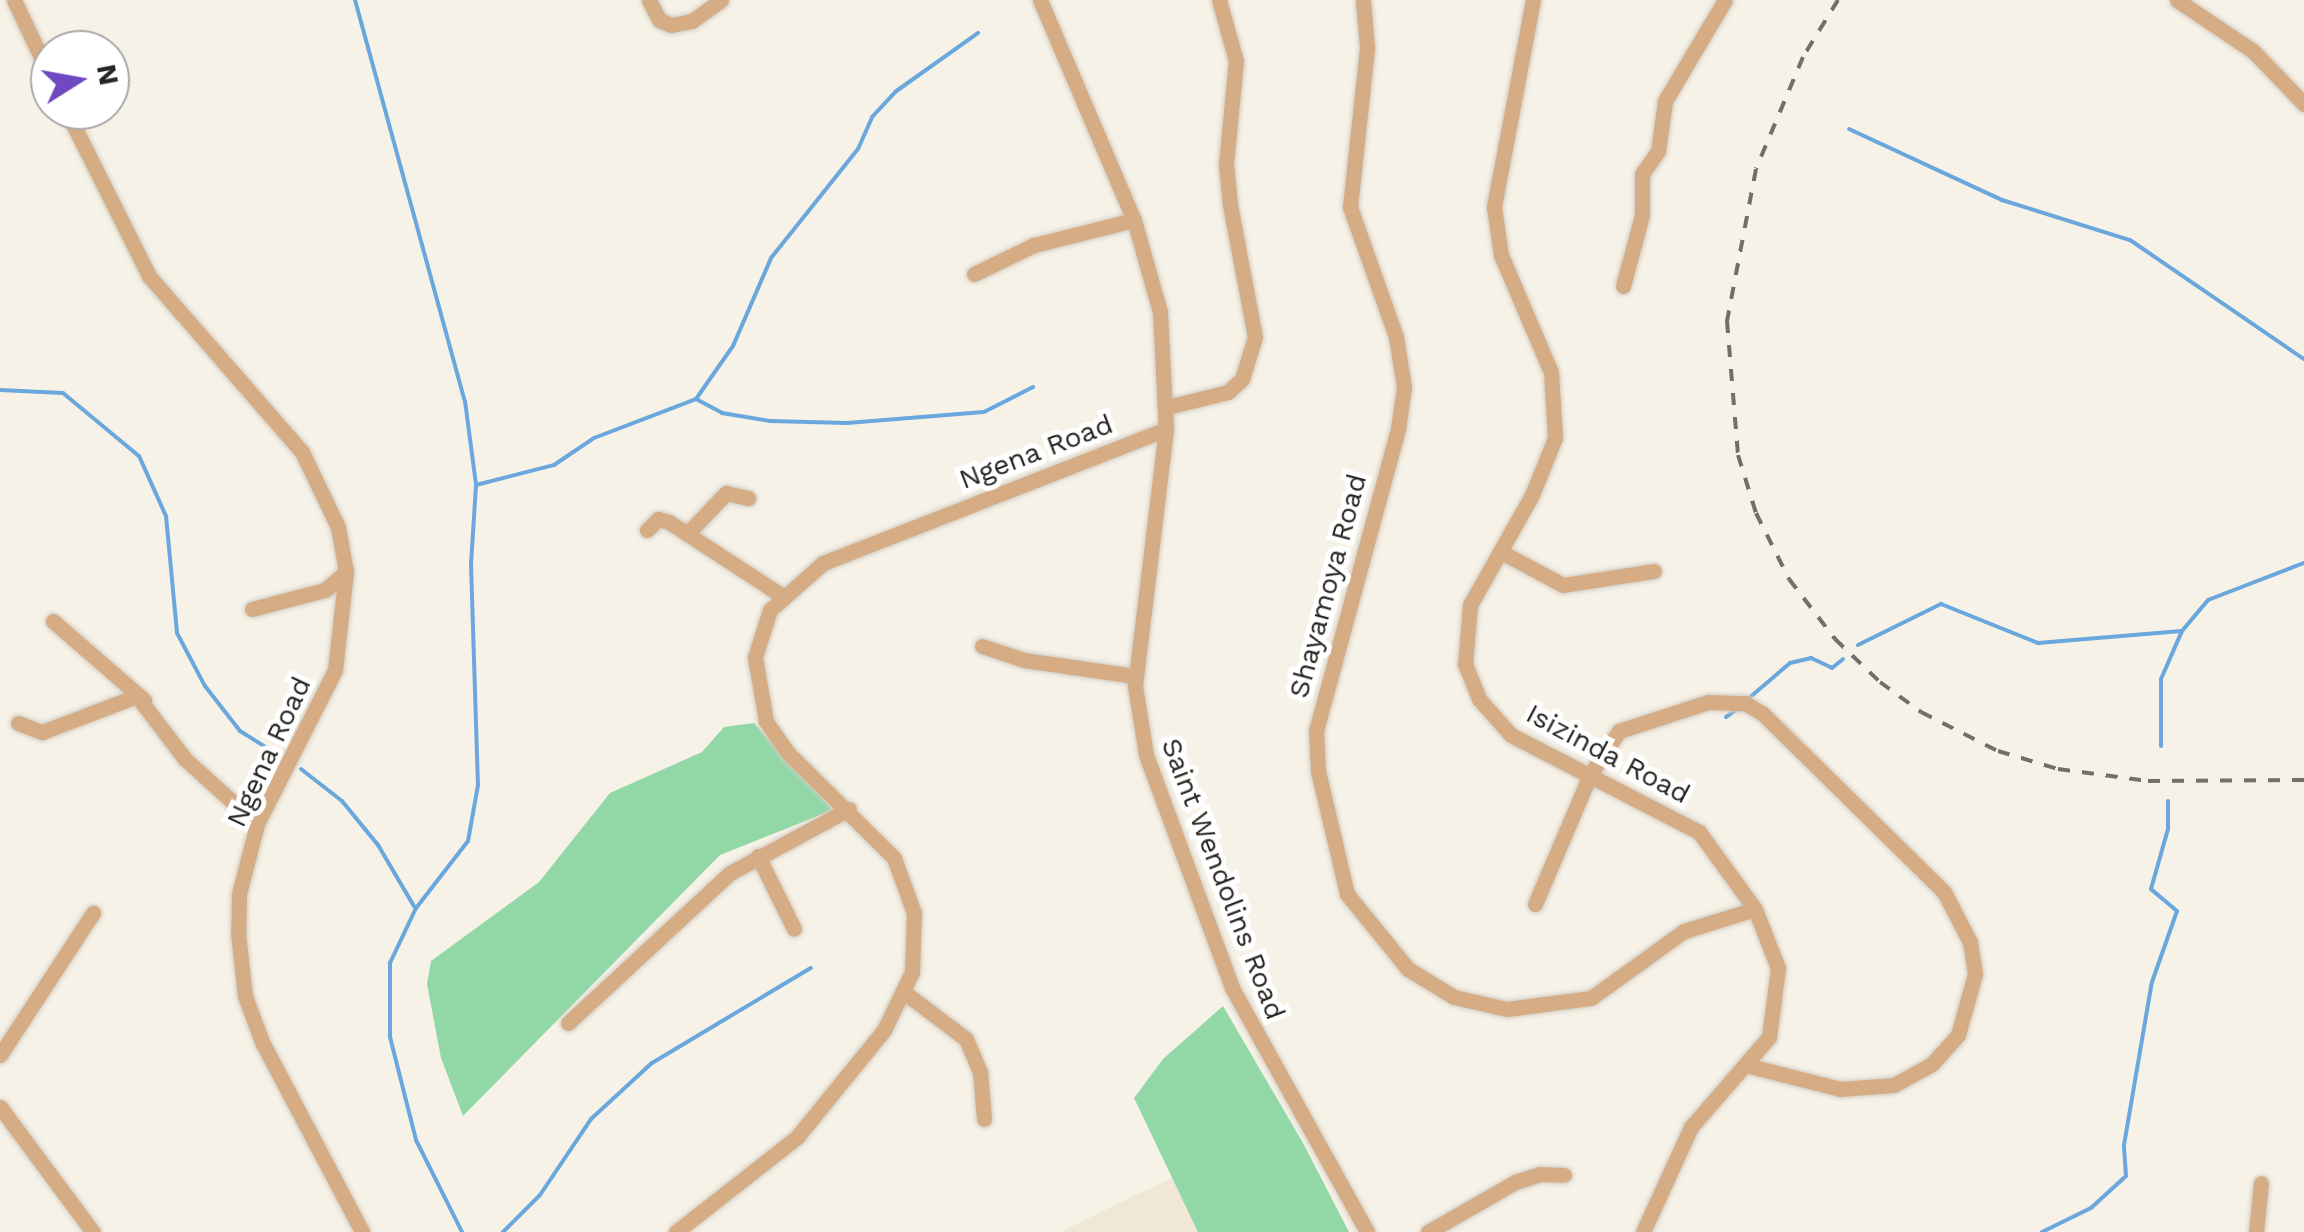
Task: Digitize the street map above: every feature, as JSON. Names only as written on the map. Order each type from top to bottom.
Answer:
[{"type":"street","points":[[14,0],[30,34]]},
{"type":"street","points":[[649,0],[659,20],[671,25],[692,21],[721,0]]},
{"type":"street","name":"Saint Wendolins Road","points":[[1040,0],[1134,220],[1160,312],[1166,429],[1135,676],[1146,755],[1232,988],[1367,1232]]},
{"type":"street","points":[[1167,407],[1228,392],[1242,380],[1255,337],[1230,205],[1226,164],[1236,60],[1219,0]]},
{"type":"street","name":"Shayamoya Road","points":[[1362,0],[1367,48],[1350,207],[1396,337],[1404,387],[1398,429],[1316,730],[1318,771],[1346,894],[1388,950],[1431,985],[1482,1004],[1530,1010],[1609,990],[1684,930],[1755,908]]},
{"type":"street","name":"Isizinda Road","points":[[1533,0],[1494,207],[1502,256],[1551,372],[1554,438],[1548,465],[1470,606],[1463,649],[1470,681],[1512,735],[1698,832],[1755,908],[1772,944],[1779,988],[1769,1036],[1750,1066],[1691,1128],[1643,1232]]},
{"type":"street","points":[[1623,286],[1642,214],[1642,174],[1658,151],[1665,101],[1726,0]]},
{"type":"street","points":[[2177,0],[2242,42],[2304,104]]},
{"type":"street","name":"Ngena Road","points":[[76,130],[149,276],[302,452],[329,501],[346,572],[341,645],[328,689],[257,824],[238,902],[246,996],[328,1177],[362,1232]]},
{"type":"street","points":[[974,274],[1034,246],[1134,220]]},
{"type":"street","name":"Ngena Road","points":[[676,1232],[797,1137],[884,1030],[905,993],[916,940],[908,886],[894,858],[788,752],[766,721],[756,657],[760,631],[781,594],[823,563],[1166,429]]},
{"type":"street","points":[[688,534],[726,493],[748,498]]},
{"type":"street","points":[[647,530],[662,519],[781,594]]},
{"type":"street","points":[[1501,552],[1563,585],[1654,571]]},
{"type":"street","points":[[252,609],[325,590],[346,572]]},
{"type":"street","points":[[53,621],[145,703],[185,759],[257,824]]},
{"type":"street","points":[[982,646],[1024,660],[1135,676]]},
{"type":"street","points":[[18,724],[42,732],[123,697],[145,703]]},
{"type":"street","points":[[1536,904],[1608,740],[1626,727],[1708,702],[1745,704],[1922,869],[1960,915],[1970,942],[1974,992],[1958,1035],[1932,1064],[1894,1084],[1853,1091],[1750,1066]]},
{"type":"street","points":[[568,1023],[708,892],[758,856],[849,809]]},
{"type":"street","points":[[758,856],[794,928]]},
{"type":"street","points":[[0,1054],[92,913]]},
{"type":"street","points":[[905,993],[966,1039],[980,1072],[984,1118]]},
{"type":"street","points":[[0,1107],[93,1232]]},
{"type":"street","points":[[1428,1232],[1516,1182],[1539,1174],[1564,1176]]},
{"type":"street","points":[[2256,1232],[2261,1183]]},
{"type":"shaded area","points":[[1175,1176],[1198,1232],[1060,1232]]},
{"type":"green space","points":[[754,723],[833,810],[720,855],[463,1116],[441,1058],[427,984],[431,961],[539,882],[610,793],[702,752],[724,727]]},
{"type":"green space","points":[[1223,1006],[1303,1143],[1349,1232],[1198,1232],[1134,1098],[1163,1059]]},
{"type":"waterway","points":[[355,0],[465,401],[476,485],[471,564],[478,785],[468,841],[416,908],[390,963],[390,1037],[416,1140],[462,1232]]},
{"type":"waterway","points":[[476,485],[554,465],[594,438],[696,399],[733,346],[771,258],[858,149],[872,117],[895,92],[978,33]]},
{"type":"waterway","points":[[1849,129],[2002,200],[2130,240],[2304,359]]},
{"type":"waterway","points":[[696,399],[722,413],[770,421],[847,423],[984,412],[1033,387]]},
{"type":"waterway","points":[[0,390],[63,393],[139,456],[166,516],[177,633],[205,686],[240,731],[273,752]]},
{"type":"waterway","points":[[1858,645],[1941,604],[2038,643],[2182,631],[2208,600],[2304,563]]},
{"type":"waterway","points":[[2161,746],[2161,679],[2182,631]]},
{"type":"waterway","points":[[1749,698],[1790,663],[1811,658],[1832,668],[1843,659]]},
{"type":"waterway","points":[[1726,717],[1739,708]]},
{"type":"waterway","points":[[301,769],[342,801],[378,845],[414,906]]},
{"type":"waterway","points":[[2042,1232],[2091,1208],[2126,1176],[2124,1145],[2152,982],[2177,911],[2151,889],[2168,829],[2168,801]]},
{"type":"waterway","points":[[503,1232],[540,1195],[591,1119],[652,1063],[811,968]]},
{"type":"railway","points":[[1838,0],[1803,57],[1756,169],[1727,321],[1738,455],[1756,513],[1789,579],[1835,639],[1880,682],[1921,712],[1998,751],[2058,769],[2148,781],[2304,780]]}]
